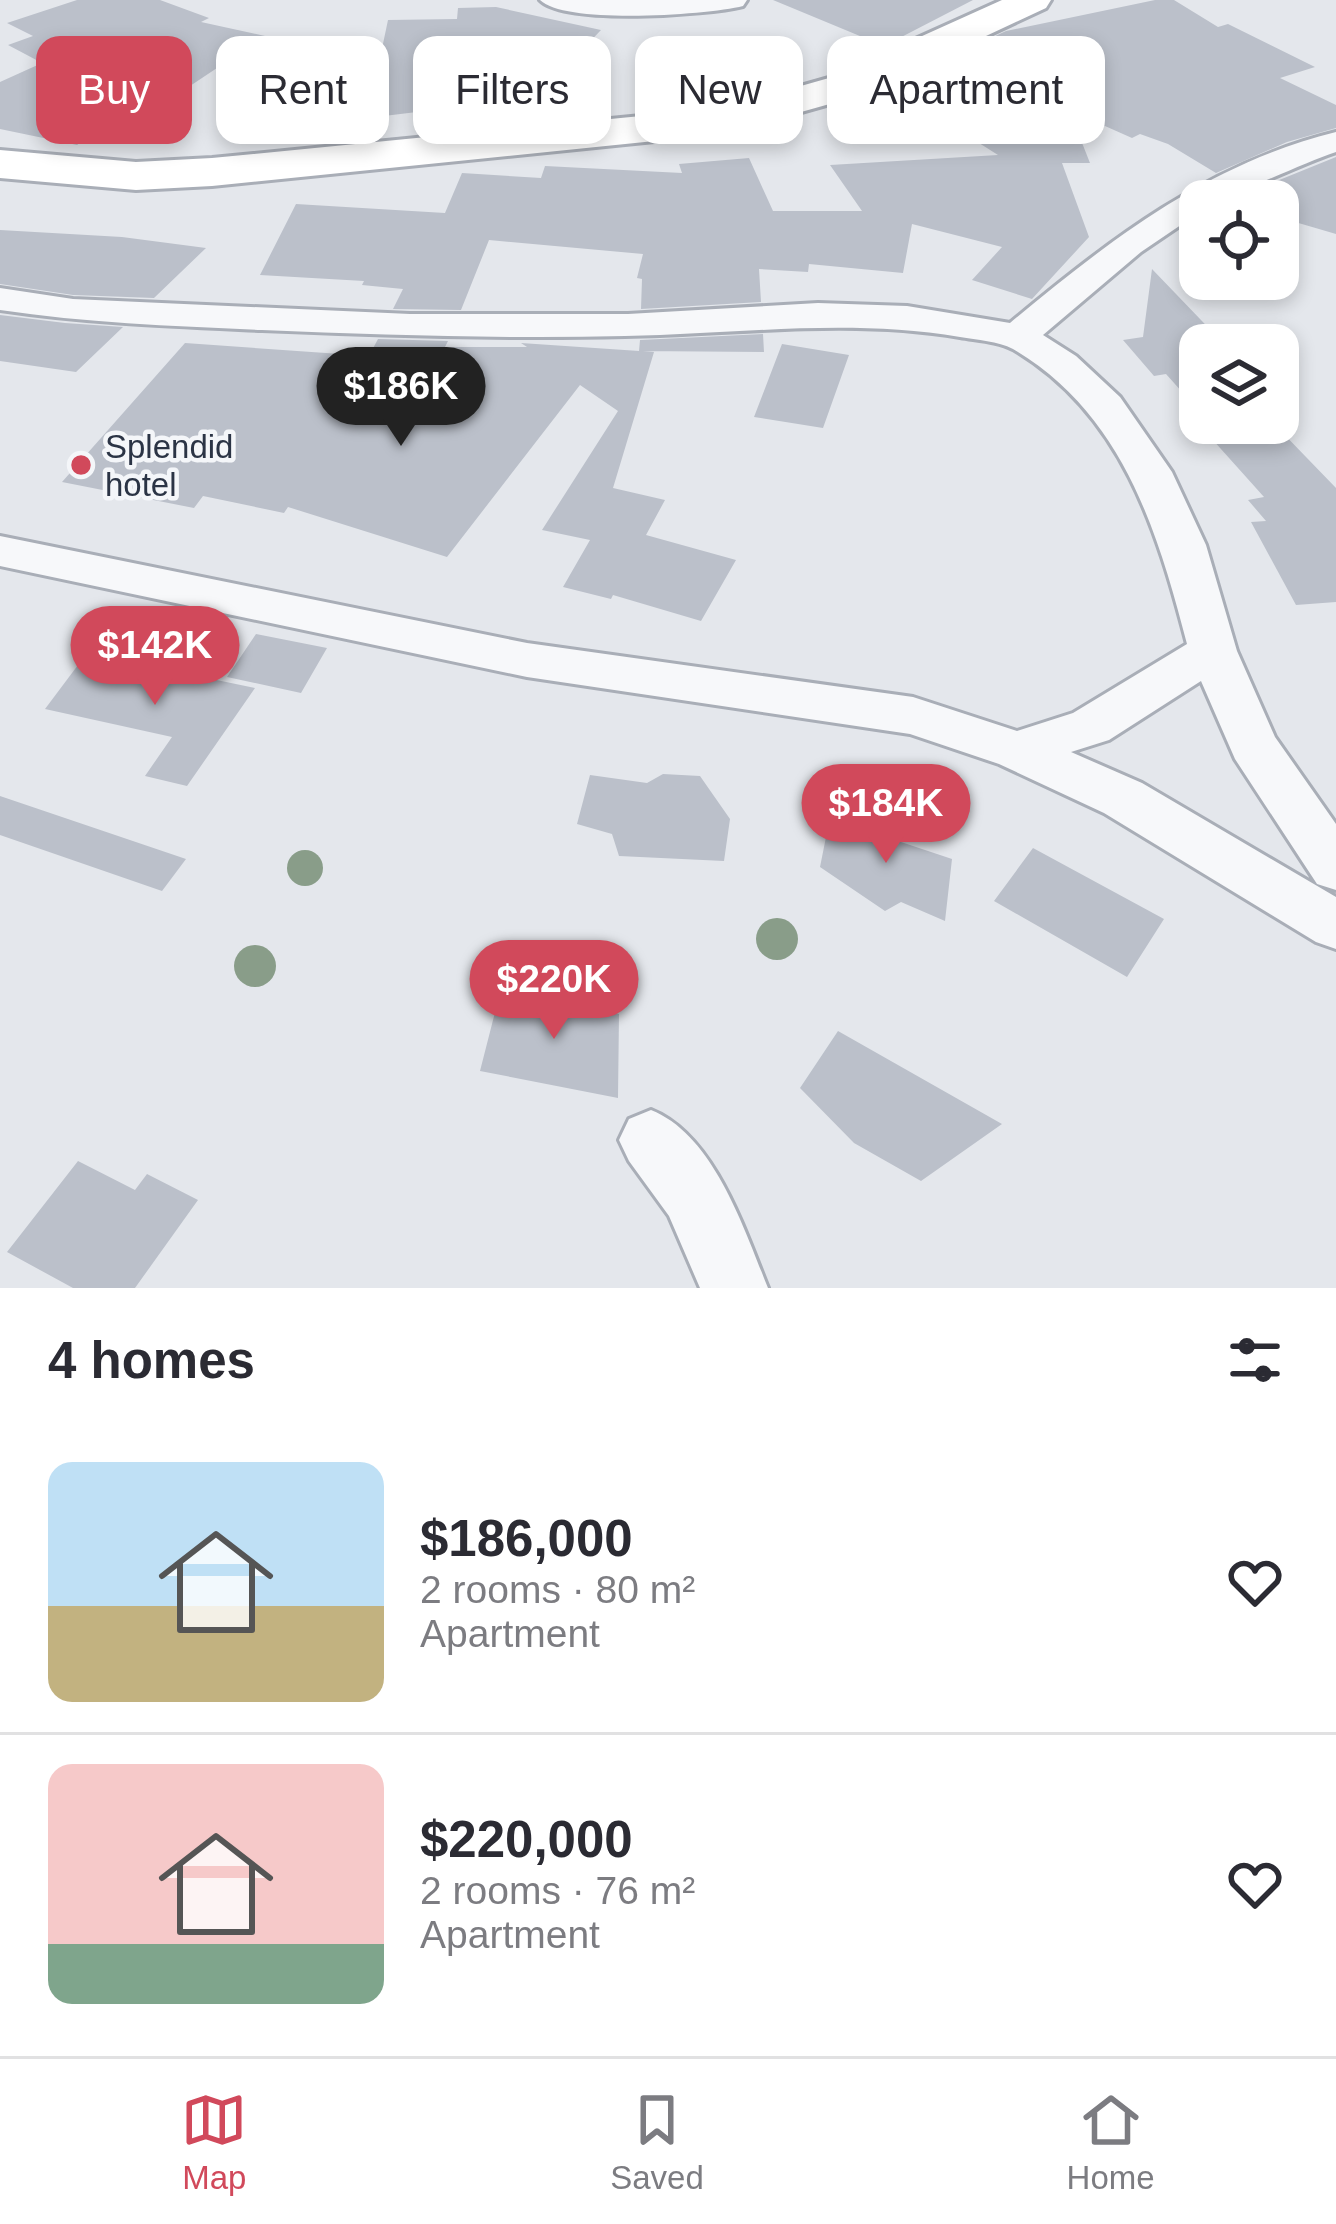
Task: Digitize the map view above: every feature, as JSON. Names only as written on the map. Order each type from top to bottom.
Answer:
[{"type":"street","points":[[554,0],[639,10],[676,10],[733,0]]},
{"type":"street","points":[[0,164],[136,176],[212,172],[723,121],[847,88],[1032,0]]},
{"type":"street","points":[[1018,335],[1190,198],[1228,178],[1336,142]]},
{"type":"street","points":[[0,298],[73,310],[410,325],[628,325],[818,314],[907,316],[1018,335],[1061,364],[1106,406],[1151,472],[1184,545],[1213,651],[1253,745],[1336,868]]},
{"type":"street","points":[[0,551],[527,660],[913,716],[1017,750],[1123,798],[1336,925]]},
{"type":"street","points":[[1017,750],[1091,727],[1213,651]]},
{"type":"street","points":[[651,1140],[692,1194],[734,1288]]},
{"type":"building","points":[[77,0],[160,0],[209,18],[201,22],[265,36],[216,36],[216,69],[192,85],[192,36],[36,36],[36,60],[8,45],[33,36],[7,23]]},
{"type":"building","points":[[773,0],[973,0],[903,36],[860,36]]},
{"type":"building","points":[[1174,0],[1218,27],[1228,24],[1315,67],[1280,78],[1336,105],[1336,128],[1287,142],[1216,173],[1168,144],[1140,134],[1132,138],[1105,126],[1105,36],[995,36]]},
{"type":"building","points":[[496,7],[601,30],[595,36],[413,36],[413,112],[389,115],[388,20],[457,19],[458,8]]},
{"type":"building","points":[[36,66],[36,136],[0,129],[0,82]]},
{"type":"building","points":[[981,144],[1082,144],[1090,163],[1062,163],[1089,237],[1032,299],[972,280],[1002,247],[912,224],[903,273],[809,264],[808,272],[759,269],[761,302],[641,309],[642,279],[637,278],[643,254],[489,240],[461,310],[393,309],[403,289],[362,285],[364,281],[260,275],[296,204],[445,213],[462,173],[541,178],[545,166],[682,173],[679,164],[749,158],[773,211],[862,211],[830,165],[998,155]]},
{"type":"building","points":[[1336,157],[1336,234],[1299,223],[1299,180],[1279,180]]},
{"type":"building","points":[[0,230],[122,237],[206,248],[154,298],[73,295],[0,284]]},
{"type":"building","points":[[1152,269],[1205,324],[1179,324],[1179,389],[1166,374],[1154,376],[1123,340],[1143,337]]},
{"type":"building","points":[[0,315],[123,327],[76,372],[0,361]]},
{"type":"building","points":[[763,334],[764,352],[639,351],[640,340]]},
{"type":"building","points":[[378,339],[448,341],[445,347],[527,347],[521,343],[654,352],[613,488],[665,500],[646,535],[736,560],[701,621],[613,595],[611,599],[563,587],[590,540],[542,530],[618,411],[580,385],[447,557],[288,507],[284,513],[203,496],[194,508],[62,482],[185,343],[369,356]]},
{"type":"building","points":[[782,344],[849,355],[823,428],[754,417]]},
{"type":"building","points":[[1216,444],[1293,444],[1336,488],[1336,602],[1296,605],[1251,522],[1266,521],[1248,500],[1264,497]]},
{"type":"building","points":[[256,634],[327,648],[301,693],[227,677]]},
{"type":"building","points":[[87,653],[255,688],[187,786],[145,776],[172,737],[45,709]]},
{"type":"building","points":[[663,774],[700,776],[730,819],[724,861],[619,856],[612,834],[577,824],[590,775],[647,783]]},
{"type":"building","points":[[0,796],[186,859],[162,891],[0,835]]},
{"type":"building","points":[[831,812],[896,828],[898,841],[952,859],[945,921],[901,902],[885,911],[820,867]]},
{"type":"building","points":[[1033,848],[1164,919],[1127,977],[994,901]]},
{"type":"building","points":[[503,981],[619,1014],[618,1098],[480,1071]]},
{"type":"building","points":[[838,1031],[1002,1124],[921,1181],[854,1143],[800,1088]]},
{"type":"building","points":[[78,1161],[135,1190],[147,1174],[198,1200],[135,1288],[73,1288],[7,1252]]},
{"type":"place","name":"Splendid hotel","points":[[81,465]]}]
